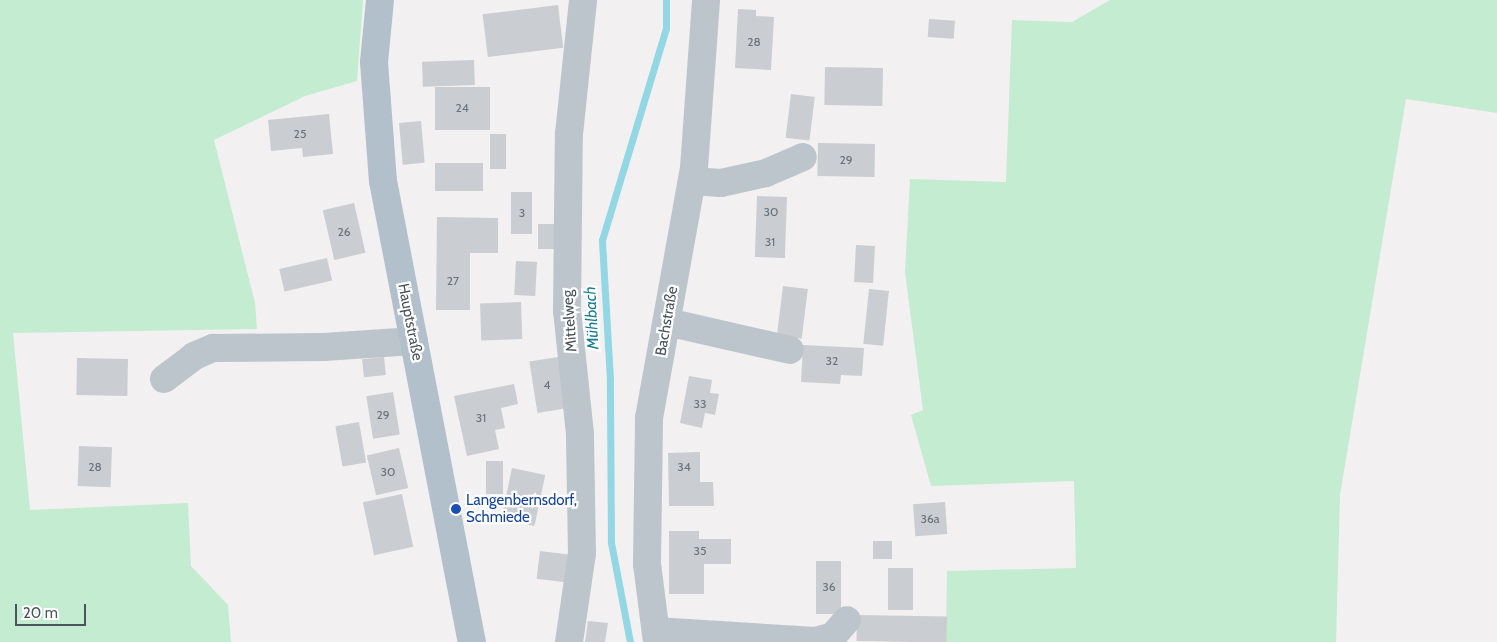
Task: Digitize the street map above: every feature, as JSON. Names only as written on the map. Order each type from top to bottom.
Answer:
[{"type":"main road","name":"Hauptstraße","points":[[380,0],[374,62],[383,181],[472,642]]},
{"type":"street","name":"Mittelweg","points":[[569,642],[582,543],[580,434],[567,311],[569,134],[583,0]]},
{"type":"street","name":"Bachstraße","points":[[656,636],[647,564],[649,418],[692,181],[706,0]]},
{"type":"street","points":[[692,181],[721,183],[766,173],[803,156]]},
{"type":"street","points":[[666,322],[790,350]]},
{"type":"street","points":[[164,379],[194,356],[212,348],[324,346],[414,341]]},
{"type":"street","points":[[656,636],[816,641],[834,636],[847,620]]},
{"type":"green space","points":[[0,0],[363,0],[357,81],[305,96],[214,140],[255,303],[257,329],[13,333],[30,510],[188,503],[191,566],[228,605],[231,642],[0,642]]},
{"type":"green space","points":[[1110,0],[1497,0],[1497,113],[1406,99],[1340,495],[1336,642],[946,642],[947,571],[1076,568],[1074,481],[931,486],[911,415],[923,410],[905,272],[910,179],[1006,182],[1012,20],[1072,22]]},
{"type":"building","points":[[558,5],[563,48],[488,57],[483,14]]},
{"type":"building","points":[[738,9],[756,10],[756,16],[774,17],[771,70],[735,68]]},
{"type":"building","points":[[929,19],[955,21],[954,39],[928,37]]},
{"type":"building","points":[[474,60],[475,85],[423,87],[422,62]]},
{"type":"building","points":[[825,67],[883,68],[882,106],[824,105]]},
{"type":"building","points":[[435,87],[490,87],[490,130],[435,130]]},
{"type":"building","points":[[791,94],[815,97],[809,141],[786,138]]},
{"type":"building","points":[[329,114],[333,154],[303,157],[302,148],[271,151],[268,120]]},
{"type":"building","points":[[421,121],[425,163],[403,165],[399,123]]},
{"type":"building","points":[[490,134],[506,134],[506,169],[490,169]]},
{"type":"building","points":[[818,143],[875,144],[874,177],[817,176]]},
{"type":"building","points":[[435,163],[483,163],[483,191],[435,191]]},
{"type":"building","points":[[511,192],[532,192],[532,234],[511,234]]},
{"type":"building","points":[[757,196],[787,197],[785,258],[755,257]]},
{"type":"building","points":[[354,203],[365,253],[334,260],[323,210]]},
{"type":"building","points":[[554,210],[566,210],[567,249],[538,249],[538,224],[554,224]]},
{"type":"building","points":[[437,217],[498,218],[498,253],[470,253],[470,310],[436,310]]},
{"type":"building","points":[[856,245],[875,246],[873,283],[854,282]]},
{"type":"building","points":[[327,258],[332,280],[284,291],[279,269]]},
{"type":"building","points":[[516,261],[537,262],[535,296],[514,295]]},
{"type":"building","points":[[783,286],[808,289],[802,339],[777,336]]},
{"type":"building","points":[[869,289],[889,291],[883,346],[863,344]]},
{"type":"building","points":[[521,302],[522,339],[481,340],[480,303]]},
{"type":"building","points":[[803,345],[864,348],[862,376],[841,375],[840,384],[801,382]]},
{"type":"building","points":[[384,357],[386,375],[364,377],[362,359]]},
{"type":"building","points":[[558,357],[566,408],[537,413],[529,362]]},
{"type":"building","points":[[77,358],[128,359],[127,396],[76,395]]},
{"type":"building","points":[[689,376],[712,380],[710,393],[719,394],[715,415],[705,413],[702,428],[680,423]]},
{"type":"building","points":[[514,384],[518,404],[501,408],[505,428],[495,430],[499,449],[467,456],[454,396]]},
{"type":"building","points":[[393,392],[400,434],[373,439],[366,396]]},
{"type":"building","points":[[359,422],[366,462],[342,467],[335,426]]},
{"type":"building","points":[[79,446],[112,447],[111,487],[78,486]]},
{"type":"building","points":[[399,448],[408,488],[376,495],[367,455]]},
{"type":"building","points":[[700,452],[700,482],[713,482],[714,506],[669,506],[668,453]]},
{"type":"building","points":[[486,461],[503,461],[503,494],[486,494]]},
{"type":"building","points":[[512,468],[545,475],[534,526],[501,519]]},
{"type":"building","points":[[402,494],[413,547],[374,555],[363,502]]},
{"type":"building","points":[[945,502],[947,534],[915,536],[913,504]]},
{"type":"building","points":[[669,531],[699,531],[699,539],[731,539],[731,564],[704,564],[704,594],[669,594]]},
{"type":"building","points":[[873,541],[892,541],[892,559],[873,559]]},
{"type":"building","points":[[540,551],[571,555],[567,583],[537,579]]},
{"type":"building","points":[[816,561],[841,561],[841,614],[816,614]]},
{"type":"building","points":[[888,568],[913,568],[913,610],[888,610]]},
{"type":"building","points":[[857,615],[947,617],[947,642],[857,641]]},
{"type":"building","points":[[588,621],[608,623],[605,642],[585,642]]},
{"type":"waterway","name":"Mühlbach","points":[[630,642],[611,542],[610,380],[602,240],[666,28],[666,0]]},
{"type":"place","name":"Langenbernsdorf, Schmiede","points":[[456,509]]}]
